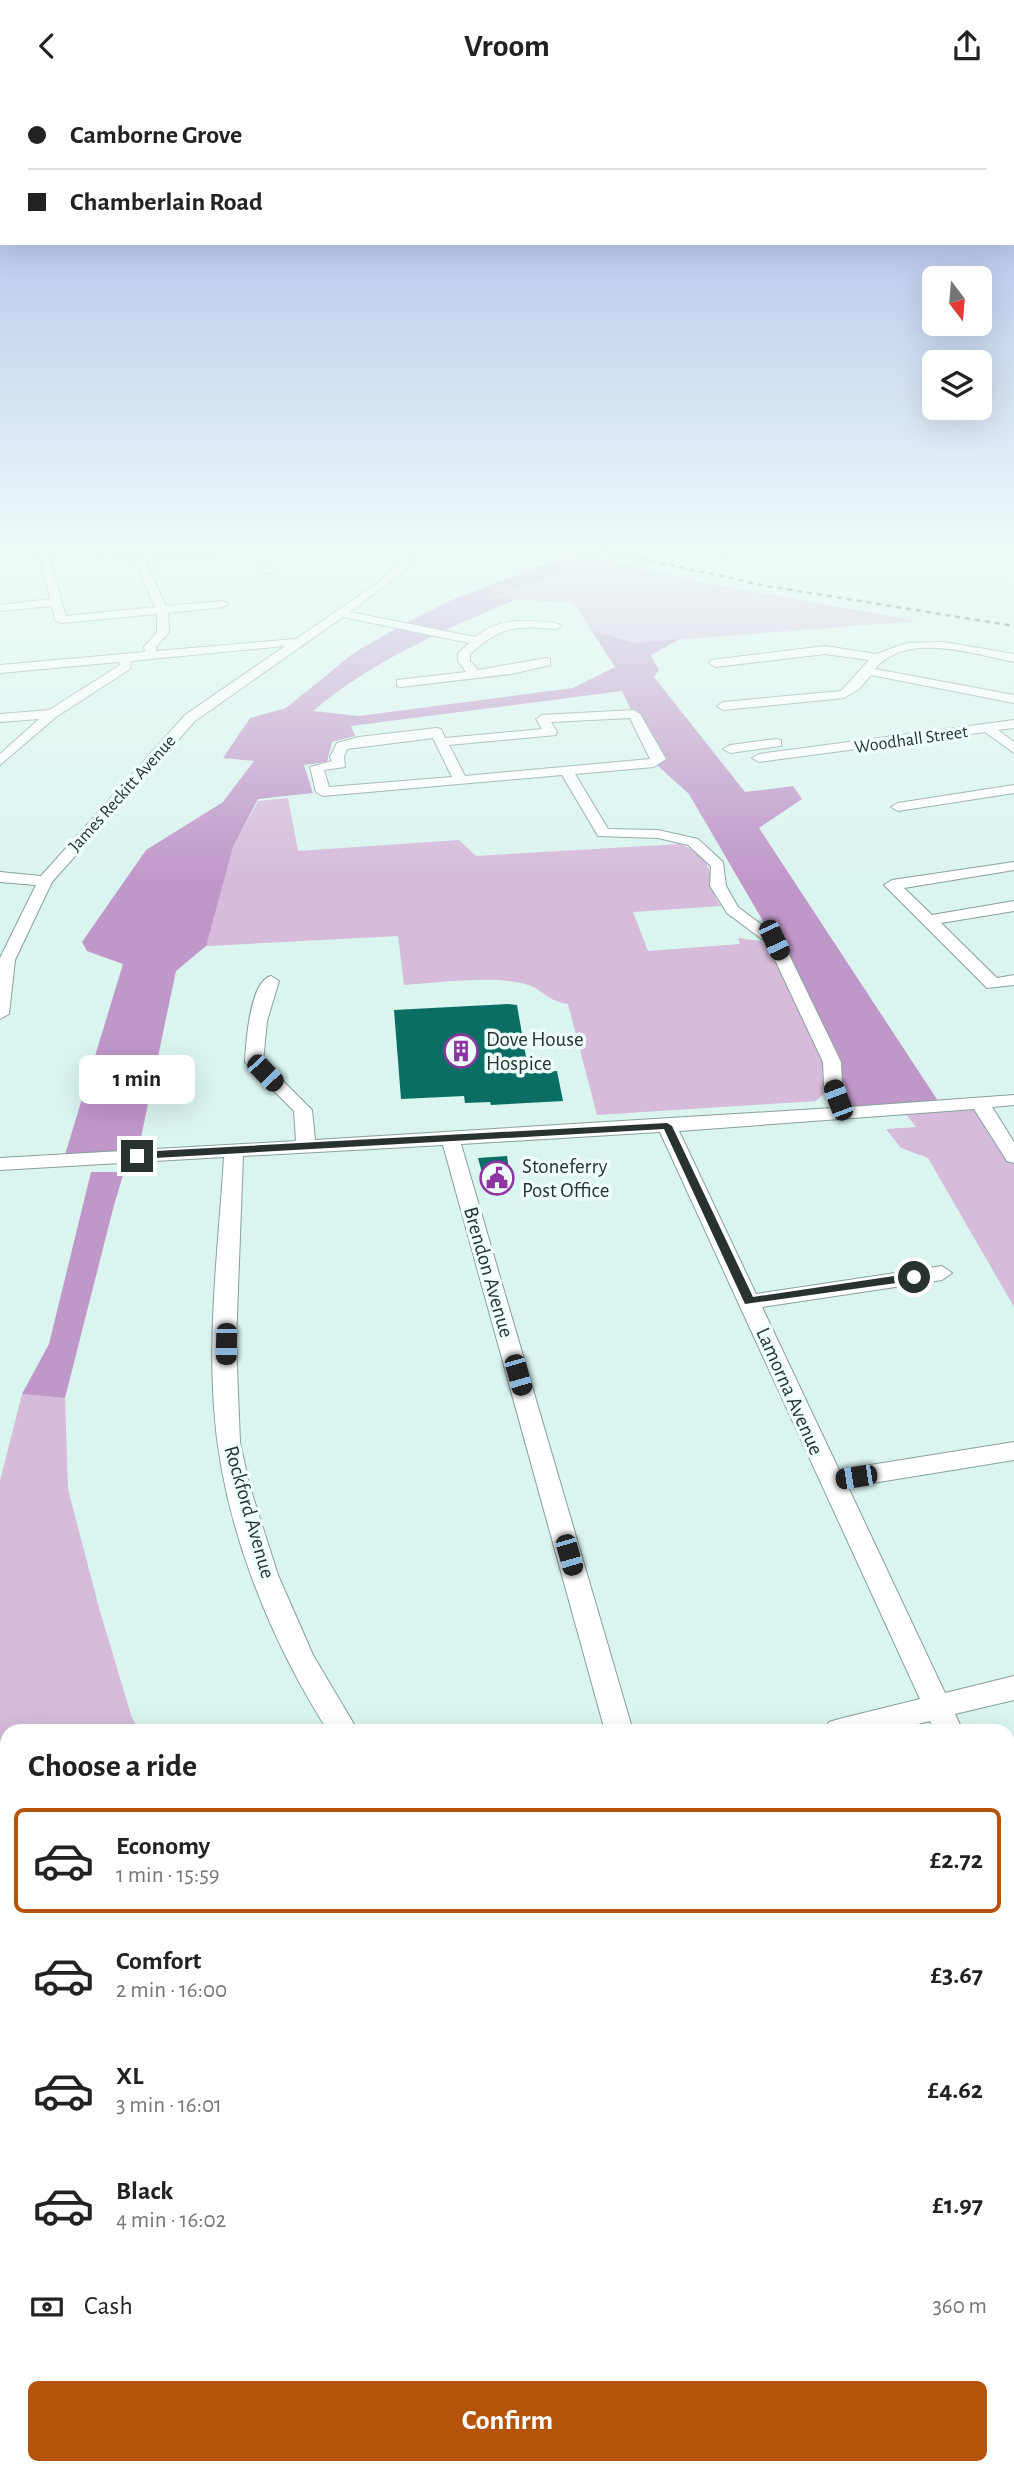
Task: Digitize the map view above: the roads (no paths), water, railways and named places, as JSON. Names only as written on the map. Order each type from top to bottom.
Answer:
[{"type":"street","points":[[0,669],[112,657]]},
{"type":"street","points":[[0,761],[52,714],[127,666],[124,657]]},
{"type":"street","name":"James Reckitt Avenue","points":[[0,1014],[8,960],[45,881],[190,718],[274,657]]},
{"type":"street","points":[[464,657],[474,673]]},
{"type":"street","points":[[711,665],[770,657]]},
{"type":"street","points":[[718,706],[844,694],[869,671],[878,658],[873,657]]},
{"type":"street","points":[[398,683],[550,661]]},
{"type":"street","points":[[869,671],[1014,699]]},
{"type":"street","points":[[0,718],[52,714]]},
{"type":"street","points":[[634,714],[659,759],[654,763],[323,792],[317,767],[340,764],[339,749],[348,743],[438,735],[551,732],[540,715],[634,714]]},
{"type":"street","name":"Woodhall Street","points":[[759,758],[1014,725]]},
{"type":"street","points":[[988,728],[1014,749]]},
{"type":"street","points":[[438,735],[460,780]]},
{"type":"street","name":"Woodhall Street","points":[[730,749],[794,741],[808,753]]},
{"type":"street","points":[[566,771],[603,833],[658,834],[693,842],[718,865],[718,886],[732,909],[774,940],[832,1062],[833,1086],[844,1114]]},
{"type":"street","points":[[898,807],[1014,789]]},
{"type":"street","points":[[1014,866],[892,885],[993,984],[1014,980]]},
{"type":"street","points":[[0,877],[45,881]]},
{"type":"street","points":[[932,923],[929,920],[1014,907]]},
{"type":"street","points":[[290,979],[265,978],[255,1035],[254,1062],[303,1110],[306,1145]]},
{"type":"street","points":[[0,1164],[667,1126],[981,1105],[1014,1100]]},
{"type":"street","points":[[981,1105],[1014,1157]]},
{"type":"street","name":"Lamorna Avenue","points":[[667,1126],[830,1481],[944,1719]]},
{"type":"street","name":"Brendon Avenue","points":[[450,1137],[617,1724]]},
{"type":"street","name":"Rockford Avenue","points":[[234,1150],[225,1407],[233,1467],[268,1581],[300,1654],[340,1724]]},
{"type":"street","points":[[749,1302],[942,1273]]},
{"type":"street","points":[[830,1481],[1014,1451]]},
{"type":"street","points":[[900,1724],[944,1719],[1014,1688]]},
{"type":"place","name":"Dove House Hospice","points":[[461,1051]]},
{"type":"place","name":"Stoneferry Post Office","points":[[497,1178]]}]
